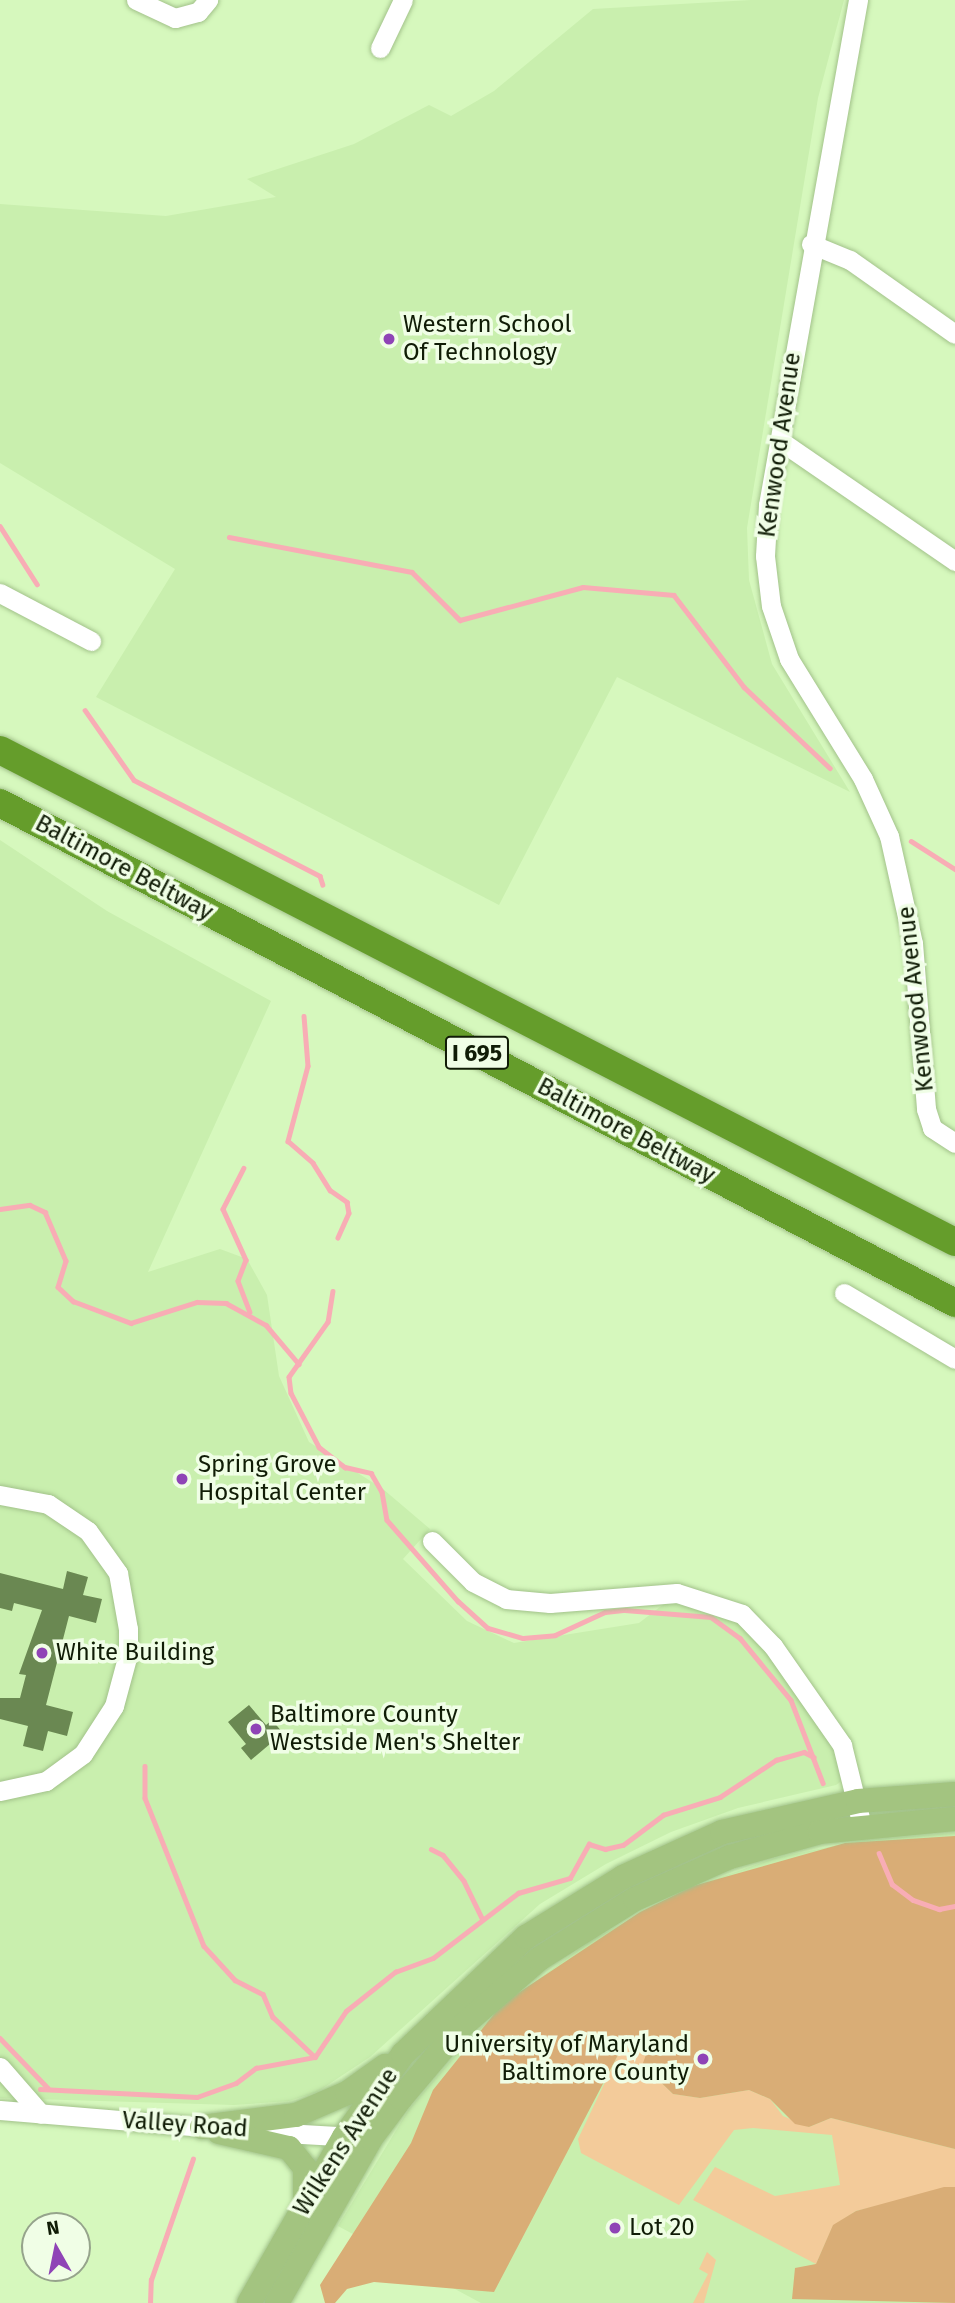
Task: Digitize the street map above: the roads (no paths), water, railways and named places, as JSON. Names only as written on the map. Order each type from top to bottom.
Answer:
[{"type":"highway","name":"Baltimore Beltway","points":[[0,750],[955,1242]]},
{"type":"highway","name":"Baltimore Beltway","points":[[0,803],[955,1303]]},
{"type":"main road","name":"Wilkens Avenue","points":[[249,2303],[344,2137],[403,2054],[526,1937],[623,1877],[722,1832],[858,1801],[955,1794]]},
{"type":"main road","name":"Wilkens Avenue","points":[[277,2303],[371,2138],[462,2026],[583,1928],[730,1857],[862,1826],[955,1819]]},
{"type":"main road","points":[[202,2127],[271,2120],[318,2107],[403,2054]]},
{"type":"main road","points":[[202,2127],[289,2148],[305,2168],[304,2205]]},
{"type":"main road","points":[[283,2303],[292,2277]]},
{"type":"street","points":[[136,0],[175,18],[198,12],[208,0]]},
{"type":"street","points":[[380,48],[403,0]]},
{"type":"street","name":"Kenwood Avenue","points":[[858,0],[811,244],[779,440],[766,532],[771,606],[803,689],[863,779],[889,836],[913,943],[926,1109],[932,1128],[955,1143]]},
{"type":"street","points":[[811,244],[850,260],[955,334]]},
{"type":"street","points":[[779,440],[955,561]]},
{"type":"street","points":[[0,593],[91,640]]},
{"type":"street","points":[[844,1293],[955,1359]]},
{"type":"street","points":[[0,1494],[48,1504],[70,1515],[107,1552],[125,1598],[128,1654],[114,1706],[83,1755],[46,1781],[0,1791]]},
{"type":"street","points":[[432,1541],[473,1582],[506,1599],[550,1603],[677,1593],[743,1614],[774,1646],[842,1745],[858,1801],[862,1826]]},
{"type":"street","points":[[0,2067],[41,2113]]},
{"type":"street","name":"Valley Road","points":[[0,2110],[371,2138]]},
{"type":"waterway","points":[[0,526],[37,584]]},
{"type":"waterway","points":[[229,537],[412,572],[460,620],[583,587],[674,595],[744,687],[830,768]]},
{"type":"waterway","points":[[85,710],[134,780],[320,876],[323,885]]},
{"type":"waterway","points":[[911,841],[955,869]]},
{"type":"waterway","points":[[304,1016],[308,1066],[288,1141],[313,1163],[330,1190],[347,1202],[349,1213],[338,1238]]},
{"type":"waterway","points":[[244,1168],[223,1209],[246,1260],[238,1281],[250,1312]]},
{"type":"waterway","points":[[0,1209],[30,1205],[45,1212],[66,1261],[58,1287],[73,1301],[131,1323],[197,1302],[226,1303],[266,1325],[299,1364]]},
{"type":"waterway","points":[[333,1291],[328,1322],[289,1377],[291,1393],[319,1447],[345,1467],[371,1473],[382,1492],[387,1520],[458,1601],[488,1628],[523,1638],[555,1635],[605,1612],[625,1610],[711,1617],[740,1638],[791,1700],[823,1783]]},
{"type":"waterway","points":[[40,2089],[197,2097],[236,2083],[256,2068],[315,2057],[346,2011],[395,1972],[433,1958],[518,1893],[570,1878],[589,1844],[605,1849],[623,1845],[663,1815],[720,1797],[776,1760],[804,1752],[814,1757]]},
{"type":"waterway","points":[[145,1766],[145,1798],[204,1946],[235,1980],[263,1994],[273,2017],[315,2057]]},
{"type":"waterway","points":[[431,1849],[443,1855],[464,1881],[482,1918]]},
{"type":"waterway","points":[[879,1853],[892,1884],[913,1900],[939,1909],[955,1906]]},
{"type":"waterway","points":[[0,2038],[48,2088]]},
{"type":"waterway","points":[[150,2303],[151,2280],[193,2159]]},
{"type":"place","name":"Western School Of Technology","points":[[389,339]]},
{"type":"place","name":"Spring Grove Hospital Center","points":[[182,1479]]},
{"type":"place","name":"White Building","points":[[42,1653]]},
{"type":"place","name":"Baltimore County Westside Men's Shelter","points":[[256,1729]]},
{"type":"place","name":"University of Maryland Baltimore County","points":[[703,2059]]},
{"type":"place","name":"Lot 20","points":[[615,2228]]}]
